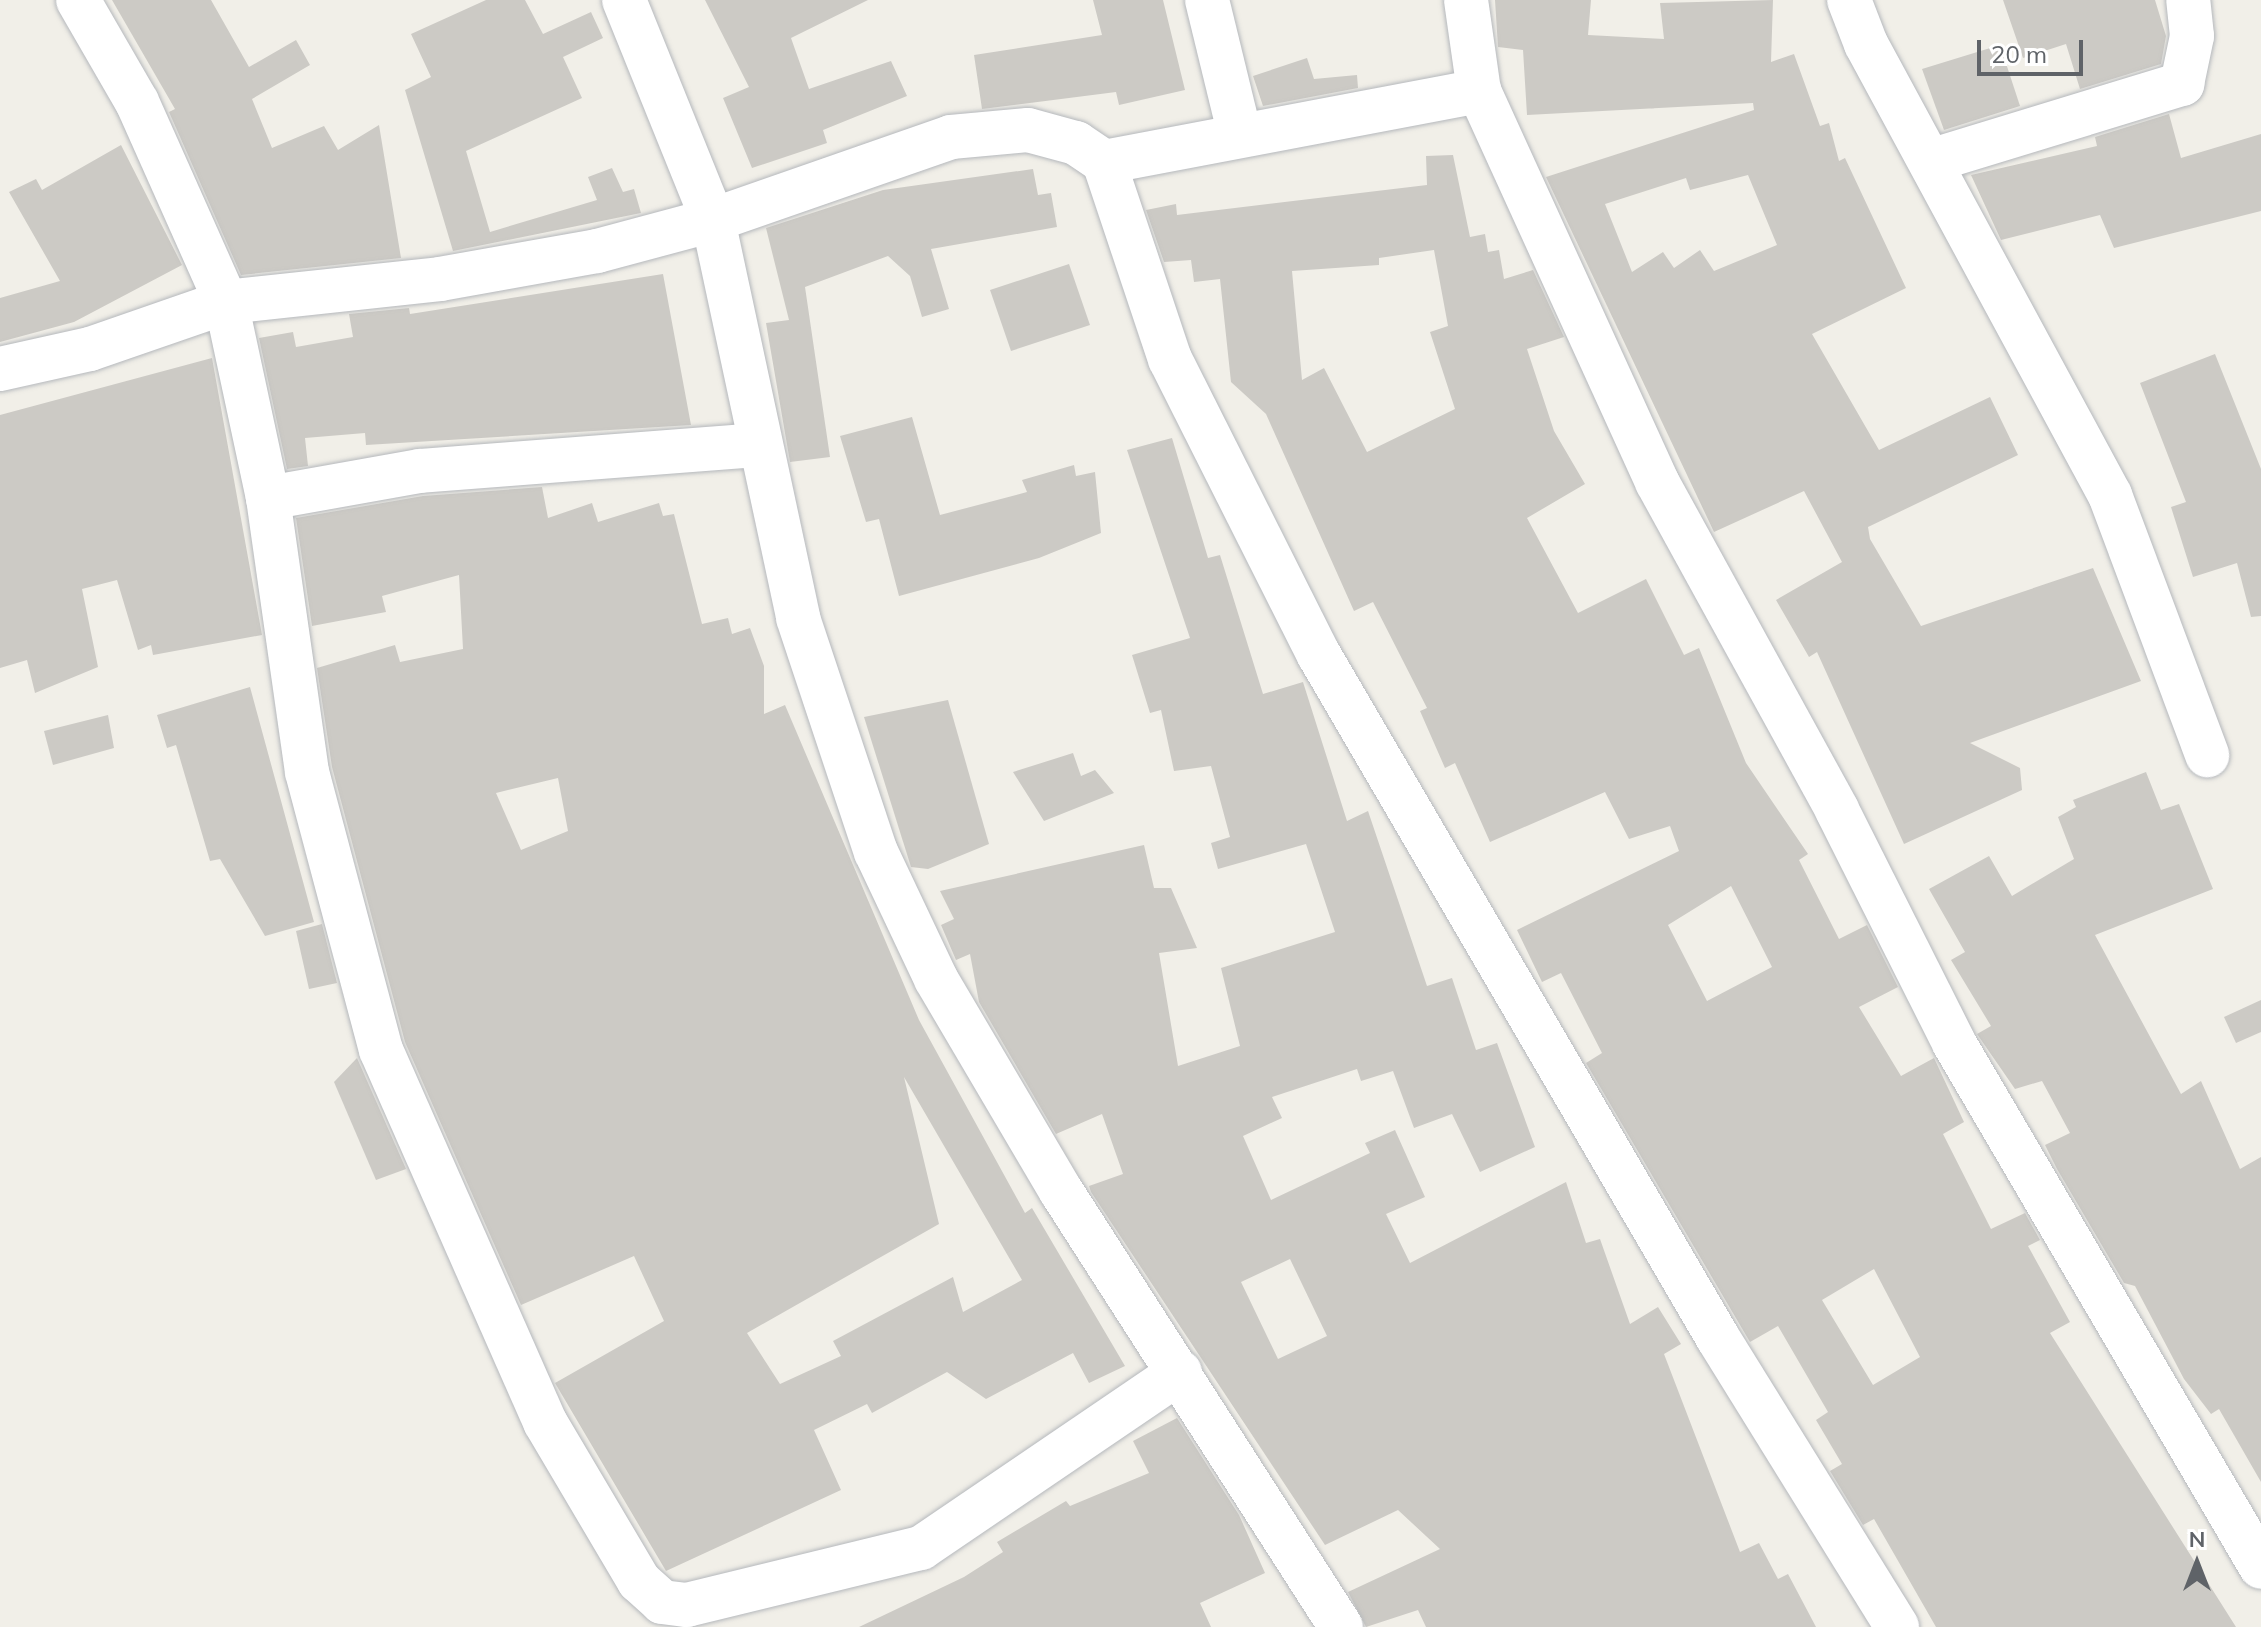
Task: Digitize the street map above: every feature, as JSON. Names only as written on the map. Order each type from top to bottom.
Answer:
[{"type":"street","points":[[78,0],[137,102],[226,302],[268,498],[307,772],[381,1050],[545,1422],[639,1581],[668,1616],[921,1548],[1180,1372]]},
{"type":"street","points":[[624,0],[713,220],[757,445],[829,722],[876,852],[936,979],[1341,1627]]},
{"type":"street","points":[[1207,0],[1239,131]]},
{"type":"street","points":[[1466,0],[1479,91],[1657,482],[1745,654],[1837,810],[1954,1043],[2261,1567]]},
{"type":"street","points":[[1849,0],[1930,161],[2110,495],[2207,755]]},
{"type":"street","points":[[1930,161],[2182,84],[2192,36],[2188,0]]},
{"type":"street","points":[[1104,162],[1239,131],[1479,91]]},
{"type":"street","points":[[0,369],[90,349],[226,302],[440,279],[713,220],[988,130],[1028,130],[1076,143],[1104,162],[1170,359],[1319,655],[1704,1314],[1897,1627]]},
{"type":"street","points":[[268,498],[420,471],[757,445]]},
{"type":"building","points":[[112,0],[211,0],[249,67],[296,40],[310,65],[252,99],[272,148],[324,126],[338,150],[379,125],[401,258],[241,275],[169,112],[175,109]]},
{"type":"building","points":[[486,0],[525,0],[543,34],[591,12],[603,38],[563,57],[582,98],[466,151],[490,232],[597,200],[588,177],[612,168],[623,192],[634,189],[641,213],[453,251],[405,90],[431,77],[411,34]]},
{"type":"building","points":[[705,0],[868,0],[791,38],[809,89],[891,61],[907,96],[823,130],[827,143],[752,168],[723,98],[749,87]]},
{"type":"building","points":[[1093,0],[1163,0],[1185,90],[1119,105],[1116,92],[982,109],[974,55],[1102,35]]},
{"type":"building","points":[[1495,0],[1591,0],[1588,35],[1664,39],[1660,3],[1773,0],[1771,62],[1794,54],[1820,126],[1829,123],[1839,161],[1845,158],[1906,288],[1812,334],[1879,450],[1990,397],[2018,455],[1868,527],[1870,539],[1921,626],[2093,568],[2141,681],[1970,743],[2020,768],[2022,790],[1904,844],[1817,652],[1809,657],[1776,600],[1842,562],[1804,491],[1714,532],[1546,177],[1754,110],[1753,103],[1527,115],[1523,50],[1498,47]],"holes":[[[1748,175],[1777,245],[1714,271],[1700,250],[1674,268],[1663,252],[1632,272],[1605,204],[1686,178],[1690,190]]]},
{"type":"building","points":[[2003,0],[2155,0],[2166,36],[2161,64],[2080,89],[2066,44],[2023,58]]},
{"type":"building","points":[[2000,45],[2020,106],[1944,130],[1922,69]]},
{"type":"building","points":[[1307,58],[1314,79],[1357,75],[1358,88],[1263,106],[1253,76]]},
{"type":"building","points":[[2169,114],[2181,158],[2261,134],[2261,211],[2114,248],[2100,215],[2001,240],[1971,175],[2097,146],[2095,137]]},
{"type":"building","points":[[121,145],[182,265],[74,322],[0,342],[0,298],[60,281],[9,192],[36,179],[42,190]]},
{"type":"building","points":[[1453,155],[1470,237],[1485,234],[1488,252],[1499,250],[1504,279],[1533,270],[1564,337],[1527,349],[1554,431],[1585,484],[1527,518],[1578,613],[1646,579],[1684,655],[1699,648],[1746,763],[1808,854],[1799,860],[1839,939],[1867,925],[1898,987],[1859,1007],[1901,1076],[1934,1058],[1964,1122],[1943,1134],[1991,1229],[2025,1213],[2040,1240],[2028,1246],[2070,1322],[2050,1333],[2236,1627],[1936,1627],[1874,1519],[1863,1525],[1830,1471],[1842,1464],[1816,1420],[1828,1412],[1778,1326],[1750,1342],[1586,1063],[1602,1053],[1561,973],[1542,982],[1517,930],[1679,851],[1670,826],[1629,839],[1605,792],[1490,842],[1455,763],[1445,768],[1420,711],[1427,708],[1373,602],[1354,611],[1266,414],[1231,382],[1220,279],[1194,282],[1191,260],[1164,262],[1146,210],[1176,204],[1177,215],[1427,185],[1426,156]],"holes":[[[1434,250],[1448,326],[1430,332],[1455,409],[1367,452],[1324,368],[1302,380],[1292,271],[1379,265],[1379,258]],[[1731,886],[1772,967],[1707,1001],[1668,925]],[[1874,1269],[1920,1357],[1873,1385],[1822,1300]]]},
{"type":"building","points":[[1033,169],[1038,195],[1051,193],[1057,227],[931,249],[949,309],[922,317],[910,276],[888,256],[805,287],[830,457],[790,462],[766,323],[789,320],[766,228],[883,190]]},
{"type":"building","points":[[1069,264],[1090,325],[1011,351],[990,290]]},
{"type":"building","points":[[663,274],[691,425],[366,445],[365,433],[305,438],[308,466],[287,469],[259,338],[293,332],[296,347],[353,337],[349,314],[409,308],[410,314]]},
{"type":"building","points":[[2215,354],[2261,469],[2261,616],[2251,617],[2237,563],[2193,577],[2171,507],[2186,502],[2140,383]]},
{"type":"building","points":[[212,358],[262,635],[153,655],[151,645],[138,650],[117,580],[82,589],[98,667],[35,693],[27,660],[0,668],[0,415]]},
{"type":"building","points":[[912,417],[940,515],[1027,492],[1022,480],[1074,465],[1076,476],[1095,472],[1101,533],[1039,558],[899,596],[879,519],[866,522],[840,436]]},
{"type":"building","points":[[1172,438],[1208,558],[1220,555],[1263,694],[1303,682],[1347,821],[1368,811],[1427,986],[1452,978],[1476,1050],[1497,1043],[1535,1147],[1480,1172],[1452,1114],[1414,1128],[1393,1071],[1361,1081],[1357,1069],[1272,1097],[1282,1118],[1243,1136],[1271,1200],[1370,1153],[1365,1143],[1395,1130],[1425,1197],[1386,1214],[1410,1263],[1566,1182],[1586,1243],[1600,1239],[1630,1324],[1658,1307],[1681,1344],[1664,1354],[1740,1552],[1759,1543],[1778,1579],[1788,1574],[1816,1627],[1426,1627],[1418,1610],[1366,1627],[1348,1592],[1440,1549],[1398,1510],[1325,1545],[1091,1192],[1089,1186],[1123,1174],[1102,1114],[1056,1134],[979,1002],[970,954],[956,960],[941,925],[954,919],[940,891],[1144,845],[1154,888],[1171,888],[1197,948],[1159,953],[1178,1066],[1240,1046],[1221,968],[1335,932],[1306,844],[1218,869],[1211,843],[1230,837],[1211,766],[1174,771],[1161,710],[1150,713],[1132,655],[1190,638],[1127,450]],"holes":[[[1290,1259],[1327,1336],[1278,1359],[1241,1282]]]},
{"type":"building","points":[[542,487],[548,518],[592,503],[598,522],[659,503],[663,516],[674,514],[702,624],[728,618],[732,634],[750,628],[764,666],[764,714],[785,705],[919,1020],[1025,1213],[1032,1208],[1125,1366],[1089,1383],[1073,1353],[986,1399],[947,1372],[872,1413],[867,1404],[814,1430],[841,1490],[666,1571],[555,1383],[664,1321],[634,1256],[521,1305],[405,1042],[332,767],[317,668],[395,645],[400,662],[463,649],[459,575],[382,596],[386,612],[312,626],[296,518],[423,496]],"holes":[[[558,778],[568,831],[521,850],[496,793]],[[904,1077],[1022,1280],[963,1312],[953,1277],[833,1341],[841,1356],[780,1384],[747,1333],[939,1224]]]},
{"type":"building","points":[[250,687],[314,922],[265,936],[220,859],[210,861],[176,745],[167,748],[157,715]]},
{"type":"building","points":[[948,700],[989,844],[928,869],[911,867],[864,717]]},
{"type":"building","points":[[108,715],[114,748],[53,765],[44,731]]},
{"type":"building","points":[[1073,753],[1081,776],[1095,770],[1114,793],[1044,821],[1013,772]]},
{"type":"building","points":[[2146,772],[2161,810],[2179,804],[2213,889],[2095,935],[2181,1094],[2201,1081],[2240,1169],[2261,1157],[2261,1482],[2219,1409],[2211,1414],[2184,1379],[2135,1286],[2124,1283],[2057,1169],[2045,1145],[2070,1133],[2042,1081],[2015,1089],[1977,1034],[1991,1026],[1951,960],[1965,952],[1929,889],[1989,856],[2012,896],[2074,859],[2058,817],[2076,807],[2073,800]]},
{"type":"building","points":[[322,924],[337,983],[309,989],[296,931]]},
{"type":"building","points":[[2261,1000],[2261,1032],[2236,1043],[2224,1017]]},
{"type":"building","points":[[357,1058],[406,1169],[376,1180],[334,1082]]},
{"type":"building","points":[[1177,1418],[1239,1515],[1265,1573],[1200,1603],[1211,1627],[859,1627],[964,1577],[1003,1552],[997,1542],[1066,1501],[1070,1506],[1149,1473],[1133,1441]]}]
